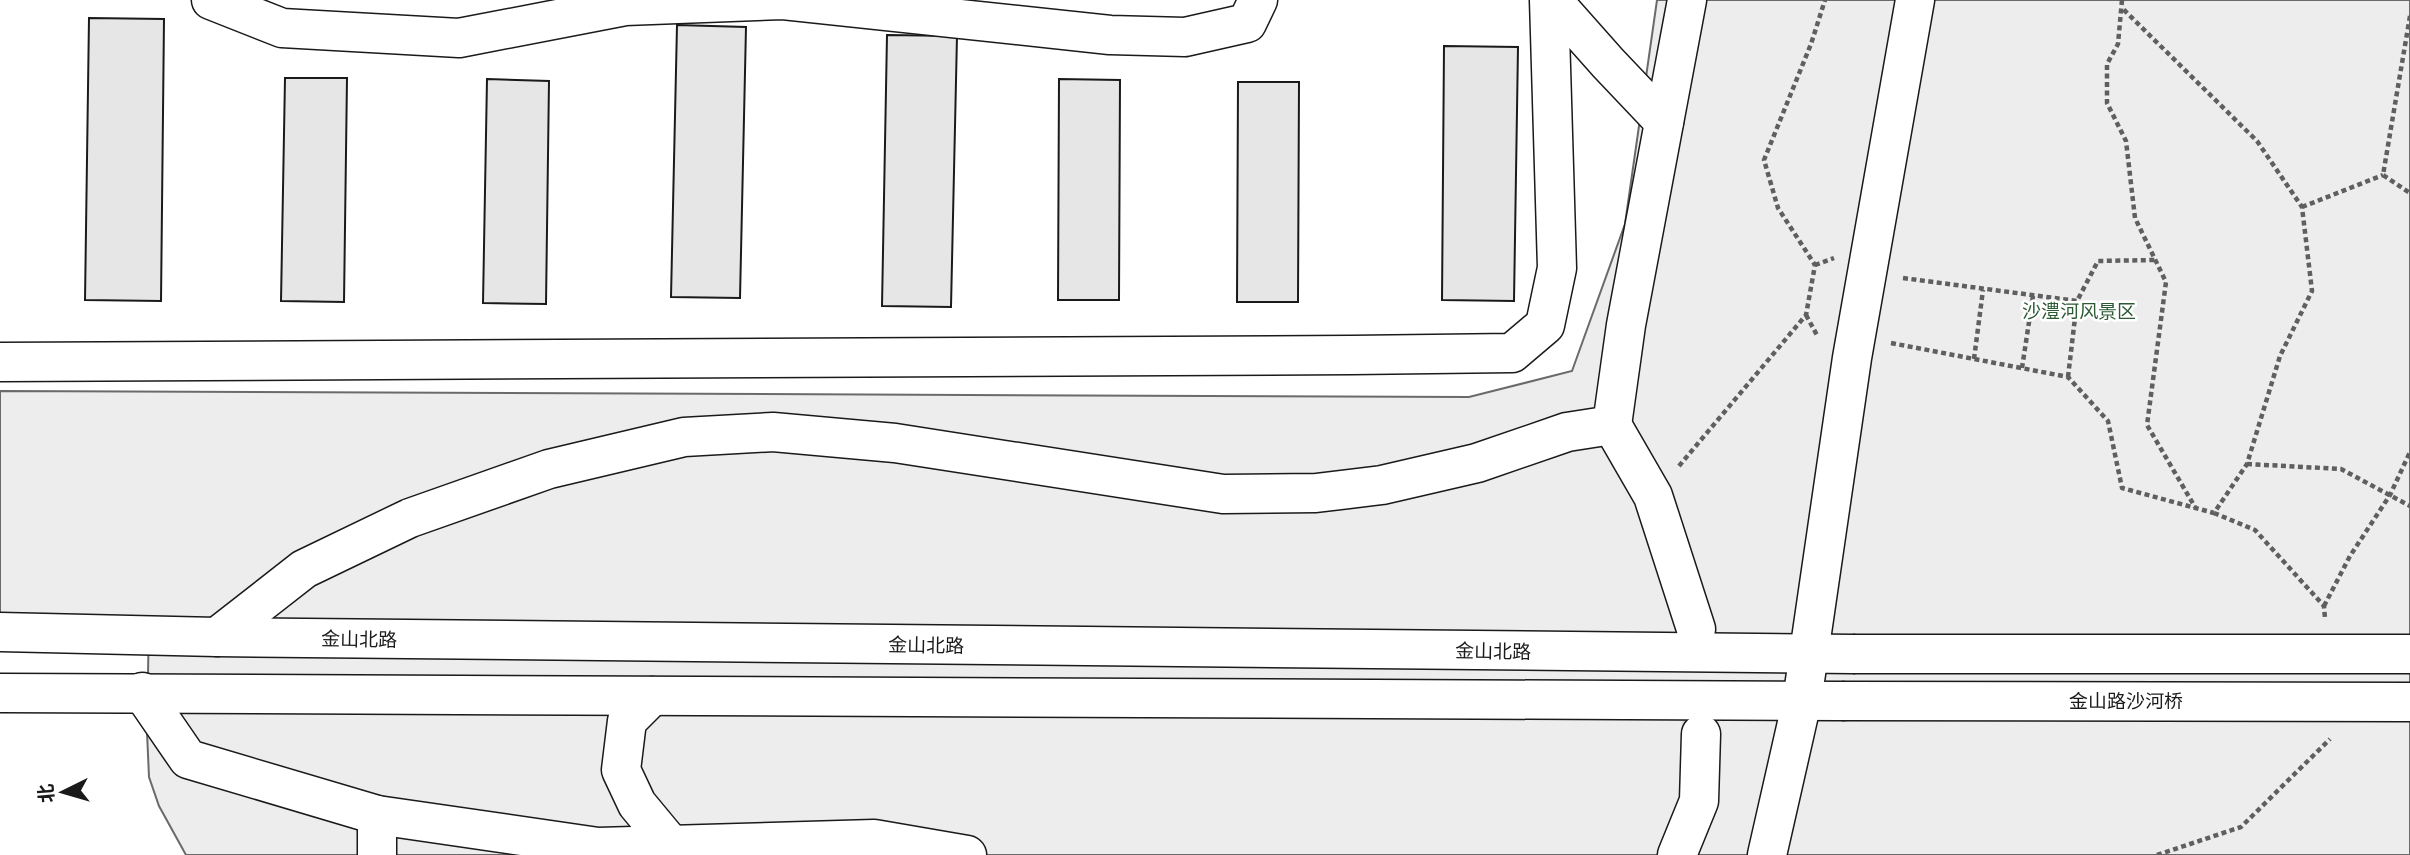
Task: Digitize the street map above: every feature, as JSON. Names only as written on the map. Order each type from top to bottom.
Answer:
[{"type":"street","points":[[211,0],[282,28],[459,37],[625,6],[783,0],[1110,35],[1185,37],[1247,23],[1258,0]]},
{"type":"street","points":[[1551,0],[1664,122]]},
{"type":"street","points":[[0,362],[1512,352],[1545,325],[1557,268],[1551,0]]},
{"type":"street","points":[[1687,0],[1626,325],[1612,425],[1653,496],[1696,629]]},
{"type":"street","points":[[1766,855],[1801,701],[1830,496],[1915,0]]},
{"type":"street","points":[[217,637],[304,569],[410,519],[549,469],[684,437],[773,432],[895,443],[1223,494],[1290,494],[1382,485],[1477,463],[1566,432],[1612,425]]},
{"type":"street","name":"金山北路","points":[[6,628],[217,637],[1808,654],[2410,654]]},
{"type":"street","points":[[142,692],[188,759],[377,815],[598,847],[874,839],[967,855]]},
{"type":"street","points":[[0,693],[1801,701]]},
{"type":"street","points":[[652,696],[627,721],[621,770],[637,804],[671,845]]},
{"type":"street","name":"金山路沙河桥","points":[[1801,701],[2410,702]]},
{"type":"street","points":[[1677,855],[1699,801],[1701,734]]},
{"type":"street","points":[[377,815],[377,855]]},
{"type":"path","points":[[1653,496],[1805,315],[1815,265],[1778,208],[1764,160],[1811,44],[1825,0]]},
{"type":"path","points":[[2122,0],[2118,44],[2107,64],[2107,103],[2126,141],[2135,218],[2166,282],[2147,425],[2195,508]]},
{"type":"path","points":[[2123,9],[2257,141],[2302,206],[2312,291],[2280,356],[2247,464],[2214,513]]},
{"type":"path","points":[[2383,175],[2410,16]]},
{"type":"path","points":[[2302,206],[2383,175]]},
{"type":"path","points":[[2383,175],[2410,193]]},
{"type":"path","points":[[2068,377],[2077,301],[2098,261],[2156,260]]},
{"type":"path","points":[[1867,272],[2077,301]]},
{"type":"path","points":[[1974,359],[1983,290]]},
{"type":"path","points":[[2022,368],[2033,296]]},
{"type":"path","points":[[1856,337],[2068,377],[2108,421],[2122,488],[2214,513],[2255,530],[2324,606]]},
{"type":"path","points":[[2325,633],[2324,606],[2350,556],[2390,495],[2410,452]]},
{"type":"path","points":[[2247,464],[2341,469],[2410,506]]},
{"type":"path","points":[[2326,726],[2327,740]]},
{"type":"path","points":[[2157,855],[2241,827],[2327,740],[2339,737]]},
{"type":"shaded area","name":"沙澧河风景区","points":[[1657,0],[2410,0],[2410,855],[186,855],[159,806],[149,777],[149,618],[0,616],[0,391],[1469,397],[1572,371],[1625,224]]},
{"type":"building","points":[[89,18],[164,19],[161,301],[85,300]]},
{"type":"building","points":[[677,25],[746,27],[740,298],[671,297]]},
{"type":"building","points":[[887,35],[957,36],[951,307],[882,306]]},
{"type":"building","points":[[1444,46],[1518,47],[1514,301],[1442,300]]},
{"type":"building","points":[[285,78],[347,78],[344,302],[281,301]]},
{"type":"building","points":[[487,79],[549,81],[546,304],[483,303]]},
{"type":"building","points":[[1059,79],[1120,80],[1119,300],[1058,300]]},
{"type":"building","points":[[1238,82],[1299,82],[1298,302],[1237,302]]},
{"type":"tunnel","points":[[1696,629],[1701,734]]}]
